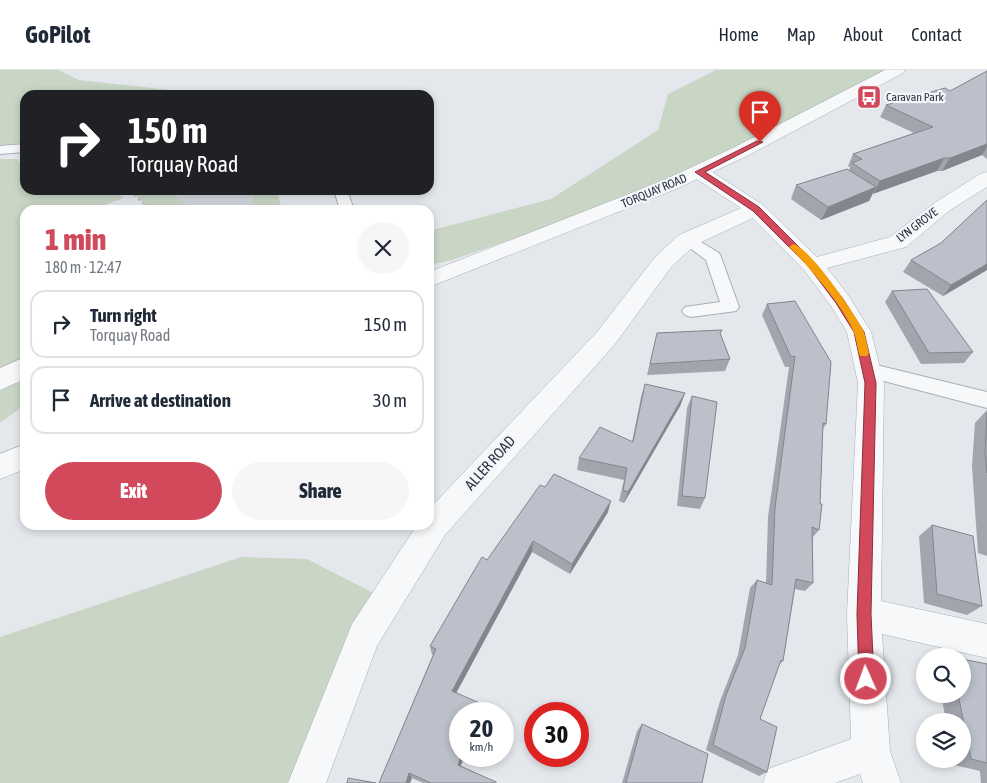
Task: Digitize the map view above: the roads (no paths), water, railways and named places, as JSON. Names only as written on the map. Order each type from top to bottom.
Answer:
[{"type":"street","name":"TORQUAY ROAD","points":[[434,278],[572,225],[699,172],[897,70]]},
{"type":"street","points":[[699,172],[756,209],[812,265],[840,301],[859,332],[871,392],[864,614],[876,767],[782,783]]},
{"type":"street","name":"LYN GROVE","points":[[812,265],[898,242],[943,206],[987,178]]},
{"type":"street","name":"ALLER ROAD","points":[[434,525],[606,338],[664,260],[687,240],[756,209]]},
{"type":"street","points":[[0,380],[20,370]]},
{"type":"street","points":[[0,467],[20,458]]},
{"type":"street","name":"ALLER ROAD","points":[[307,783],[364,636],[431,530]]},
{"type":"street","points":[[864,614],[987,641]]},
{"type":"lane","points":[[0,150],[20,148]]},
{"type":"lane","points":[[687,240],[713,257],[730,307],[691,311]]},
{"type":"lane","points":[[868,370],[987,400]]},
{"type":"place","name":"Caravan Park","points":[[869,97]]}]
